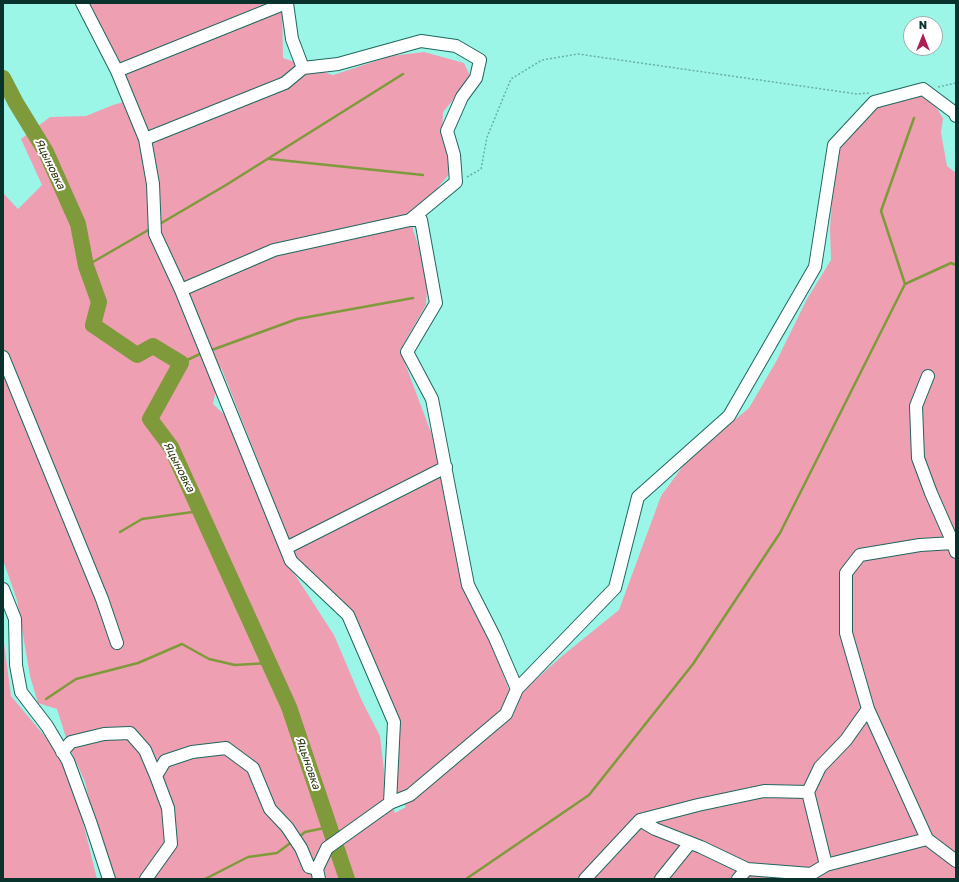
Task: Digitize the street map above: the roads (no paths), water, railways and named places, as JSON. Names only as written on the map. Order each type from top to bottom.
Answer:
[{"type":"lane","points":[[82,3],[117,71],[146,139],[153,184],[155,233],[181,290],[291,560],[348,615],[394,722],[390,803]]},
{"type":"lane","points":[[117,71],[286,3],[292,39],[304,68]]},
{"type":"lane","points":[[146,139],[285,83],[304,68],[338,64],[421,42],[456,46],[480,60],[476,78],[462,97],[447,131],[454,155],[456,182],[410,220]]},
{"type":"lane","points":[[156,776],[166,761],[192,752],[226,748],[254,768],[270,809],[296,839],[310,868],[318,874],[327,848],[390,803],[410,795],[506,714],[517,688],[615,588],[638,498],[729,416],[815,267],[834,145],[874,102],[923,89],[955,113],[956,116]]},
{"type":"lane","points":[[181,290],[274,250],[410,220],[421,220],[436,303],[407,352],[432,400],[468,585],[495,638],[517,688]]},
{"type":"lane","points":[[3,356],[99,592],[117,643]]},
{"type":"lane","points":[[928,376],[916,406],[918,458],[931,493],[955,546],[920,544],[860,555],[846,573],[846,633],[868,709],[927,839],[956,861]]},
{"type":"lane","points":[[286,548],[446,467]]},
{"type":"lane","points":[[3,589],[15,619],[16,665],[21,692],[47,726],[68,761],[109,879]]},
{"type":"lane","points":[[826,865],[808,792],[820,767],[846,740],[868,709]]},
{"type":"lane","points":[[62,752],[71,742],[104,734],[130,733],[145,750],[168,808],[172,844],[146,879]]},
{"type":"lane","points":[[585,879],[640,820],[698,805],[764,791],[808,792]]},
{"type":"lane","points":[[640,820],[655,829],[747,868],[811,874],[826,865],[927,839]]},
{"type":"lane","points":[[661,879],[690,843]]},
{"type":"lane","points":[[738,879],[747,868]]},
{"type":"waterway","points":[[158,225],[226,185],[403,74]]},
{"type":"waterway","name":"Яцыновка","points":[[3,78],[16,103],[46,152],[78,224],[86,266],[99,302],[93,325],[137,355],[153,346],[181,363],[150,419],[171,447],[289,707],[347,879]]},
{"type":"waterway","points":[[905,284],[881,211],[914,118]]},
{"type":"waterway","points":[[270,159],[423,175]]},
{"type":"waterway","points":[[86,266],[150,229]]},
{"type":"waterway","points":[[466,879],[589,795],[693,664],[780,533],[905,284],[951,263],[956,265]]},
{"type":"waterway","points":[[209,351],[297,319],[413,298]]},
{"type":"waterway","points":[[181,363],[202,353]]},
{"type":"waterway","points":[[120,532],[142,519],[200,511]]},
{"type":"waterway","points":[[46,699],[76,679],[138,663],[182,644],[209,659],[235,665],[269,663]]},
{"type":"waterway","points":[[299,837],[305,832],[329,827]]},
{"type":"waterway","points":[[205,879],[248,857],[277,853],[293,841]]}]
